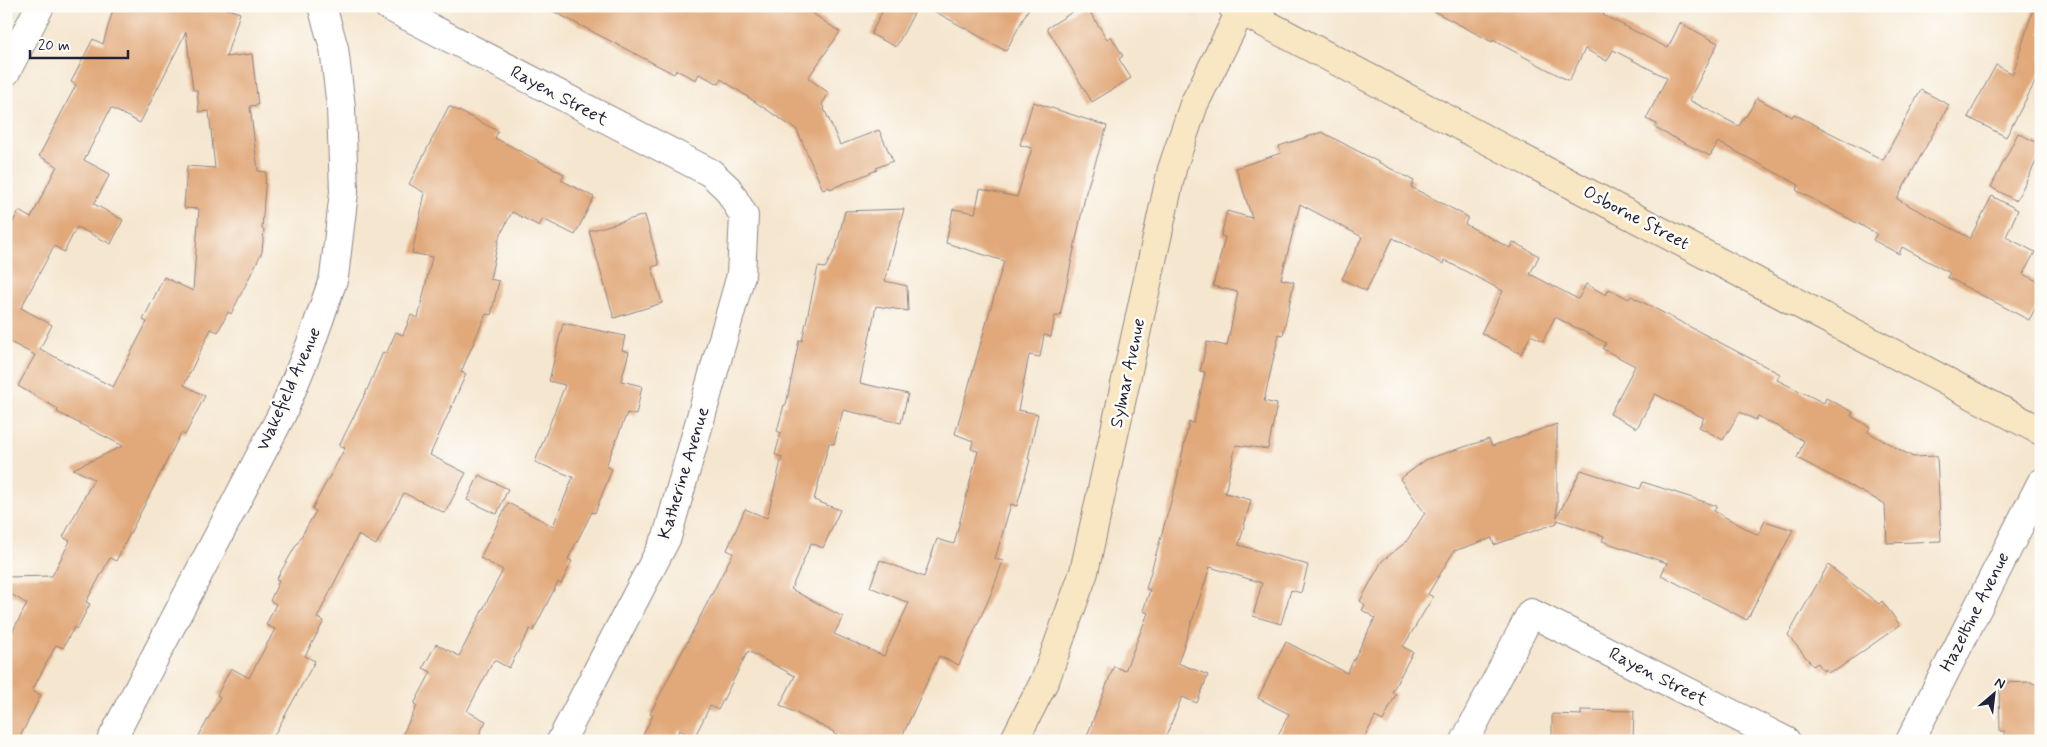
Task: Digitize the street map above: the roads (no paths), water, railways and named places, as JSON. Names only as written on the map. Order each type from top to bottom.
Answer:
[{"type":"street","points":[[6,72],[40,6]]},
{"type":"street","name":"Wakefield Avenue","points":[[111,741],[282,414],[311,343],[334,277],[344,192],[341,108],[334,48],[322,6]]},
{"type":"street","name":"Rayen Street","points":[[388,6],[711,173],[728,189]]},
{"type":"street","name":"Osborne Street","points":[[1239,8],[2041,431]]},
{"type":"street","name":"Sylmar Avenue","points":[[1014,741],[1046,678],[1084,572],[1172,169],[1194,104],[1239,8]]},
{"type":"street","name":"Katherine Avenue","points":[[561,741],[668,537],[741,275],[744,216],[728,189]]},
{"type":"street","name":"Hazeltine Avenue","points":[[1910,741],[2041,483]]},
{"type":"street","name":"Rayen Street","points":[[1465,741],[1531,613],[1786,741]]}]
